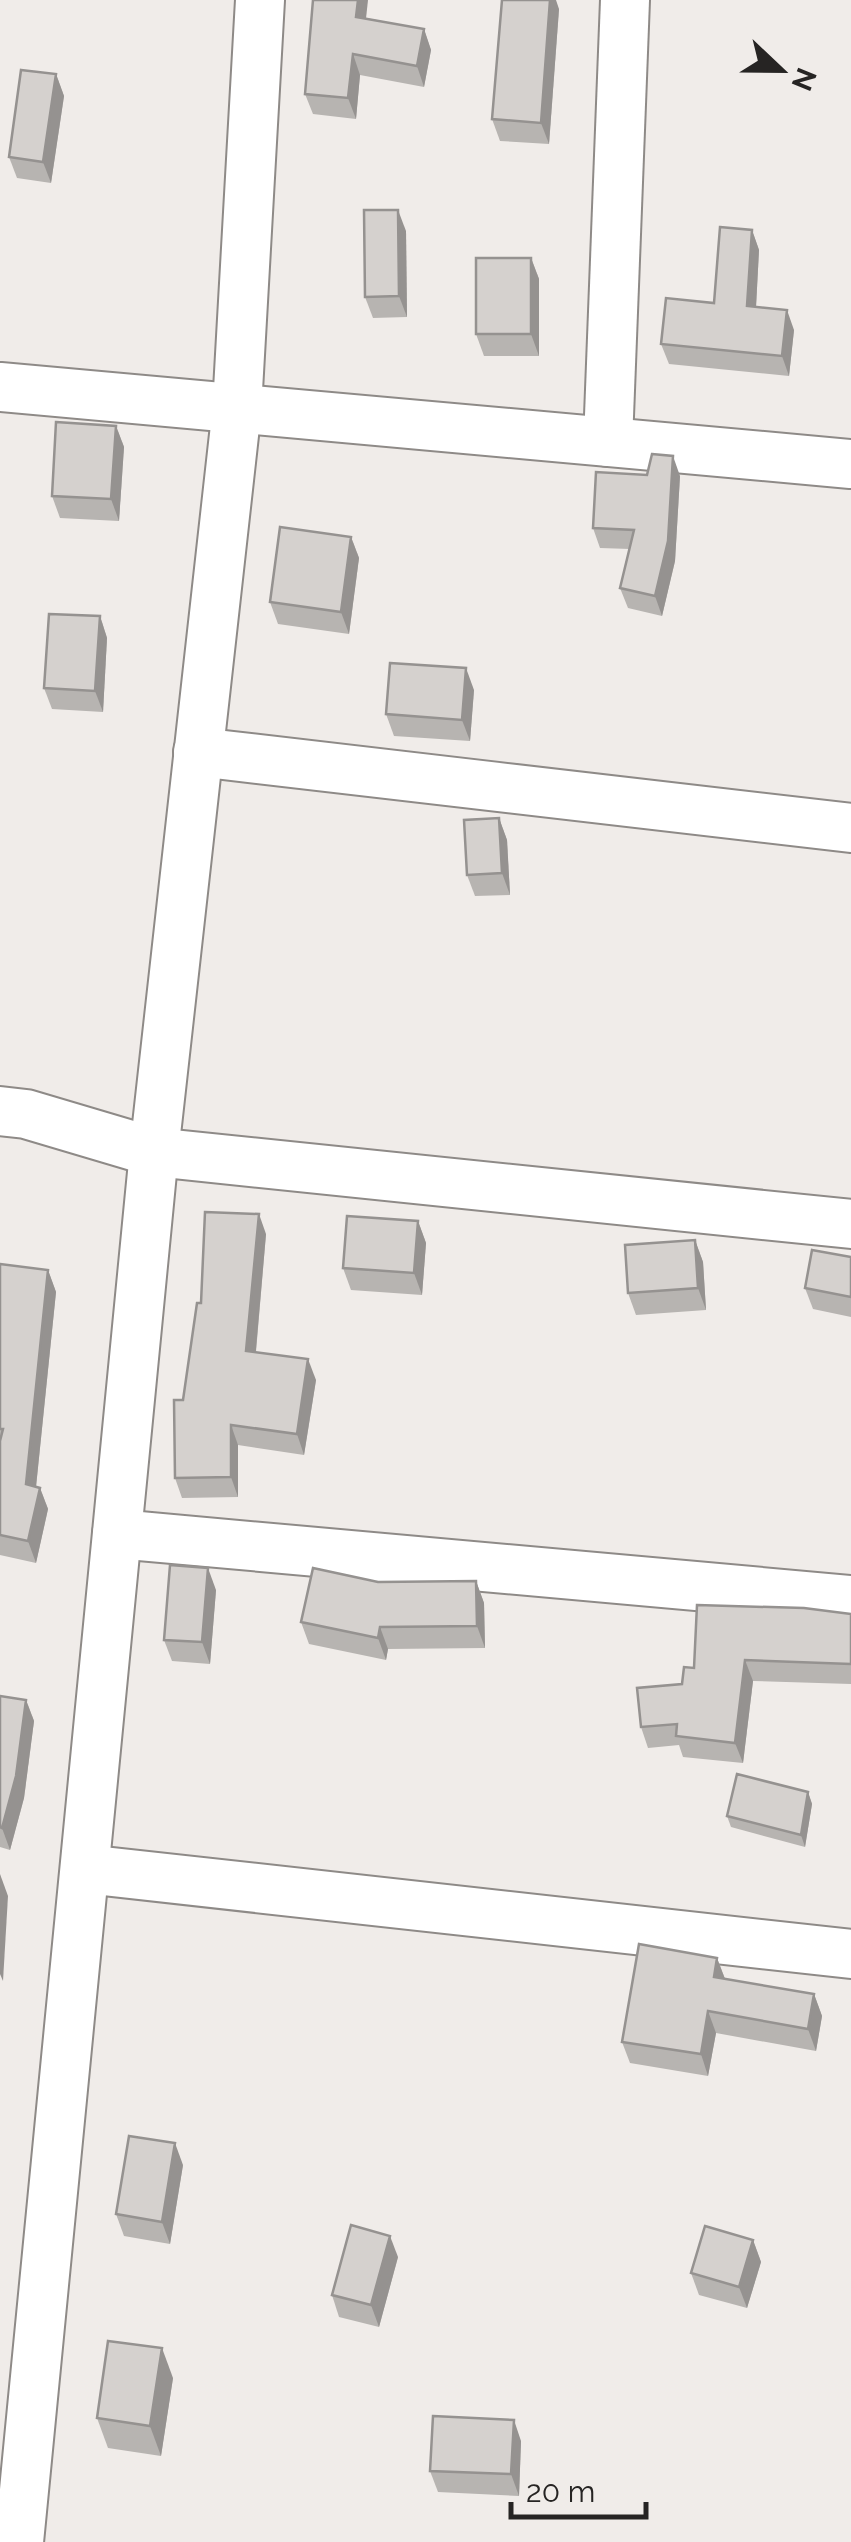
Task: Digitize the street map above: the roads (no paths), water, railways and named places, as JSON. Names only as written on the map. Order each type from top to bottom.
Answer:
[{"type":"street","points":[[19,2542],[154,1152],[237,408],[260,0]]},
{"type":"street","points":[[608,442],[625,0]]},
{"type":"street","points":[[0,387],[851,464]]},
{"type":"street","points":[[198,752],[851,828]]},
{"type":"street","points":[[0,1111],[26,1114],[154,1152],[851,1224]]},
{"type":"street","points":[[117,1534],[851,1600]]},
{"type":"street","points":[[85,1869],[851,1954]]}]
